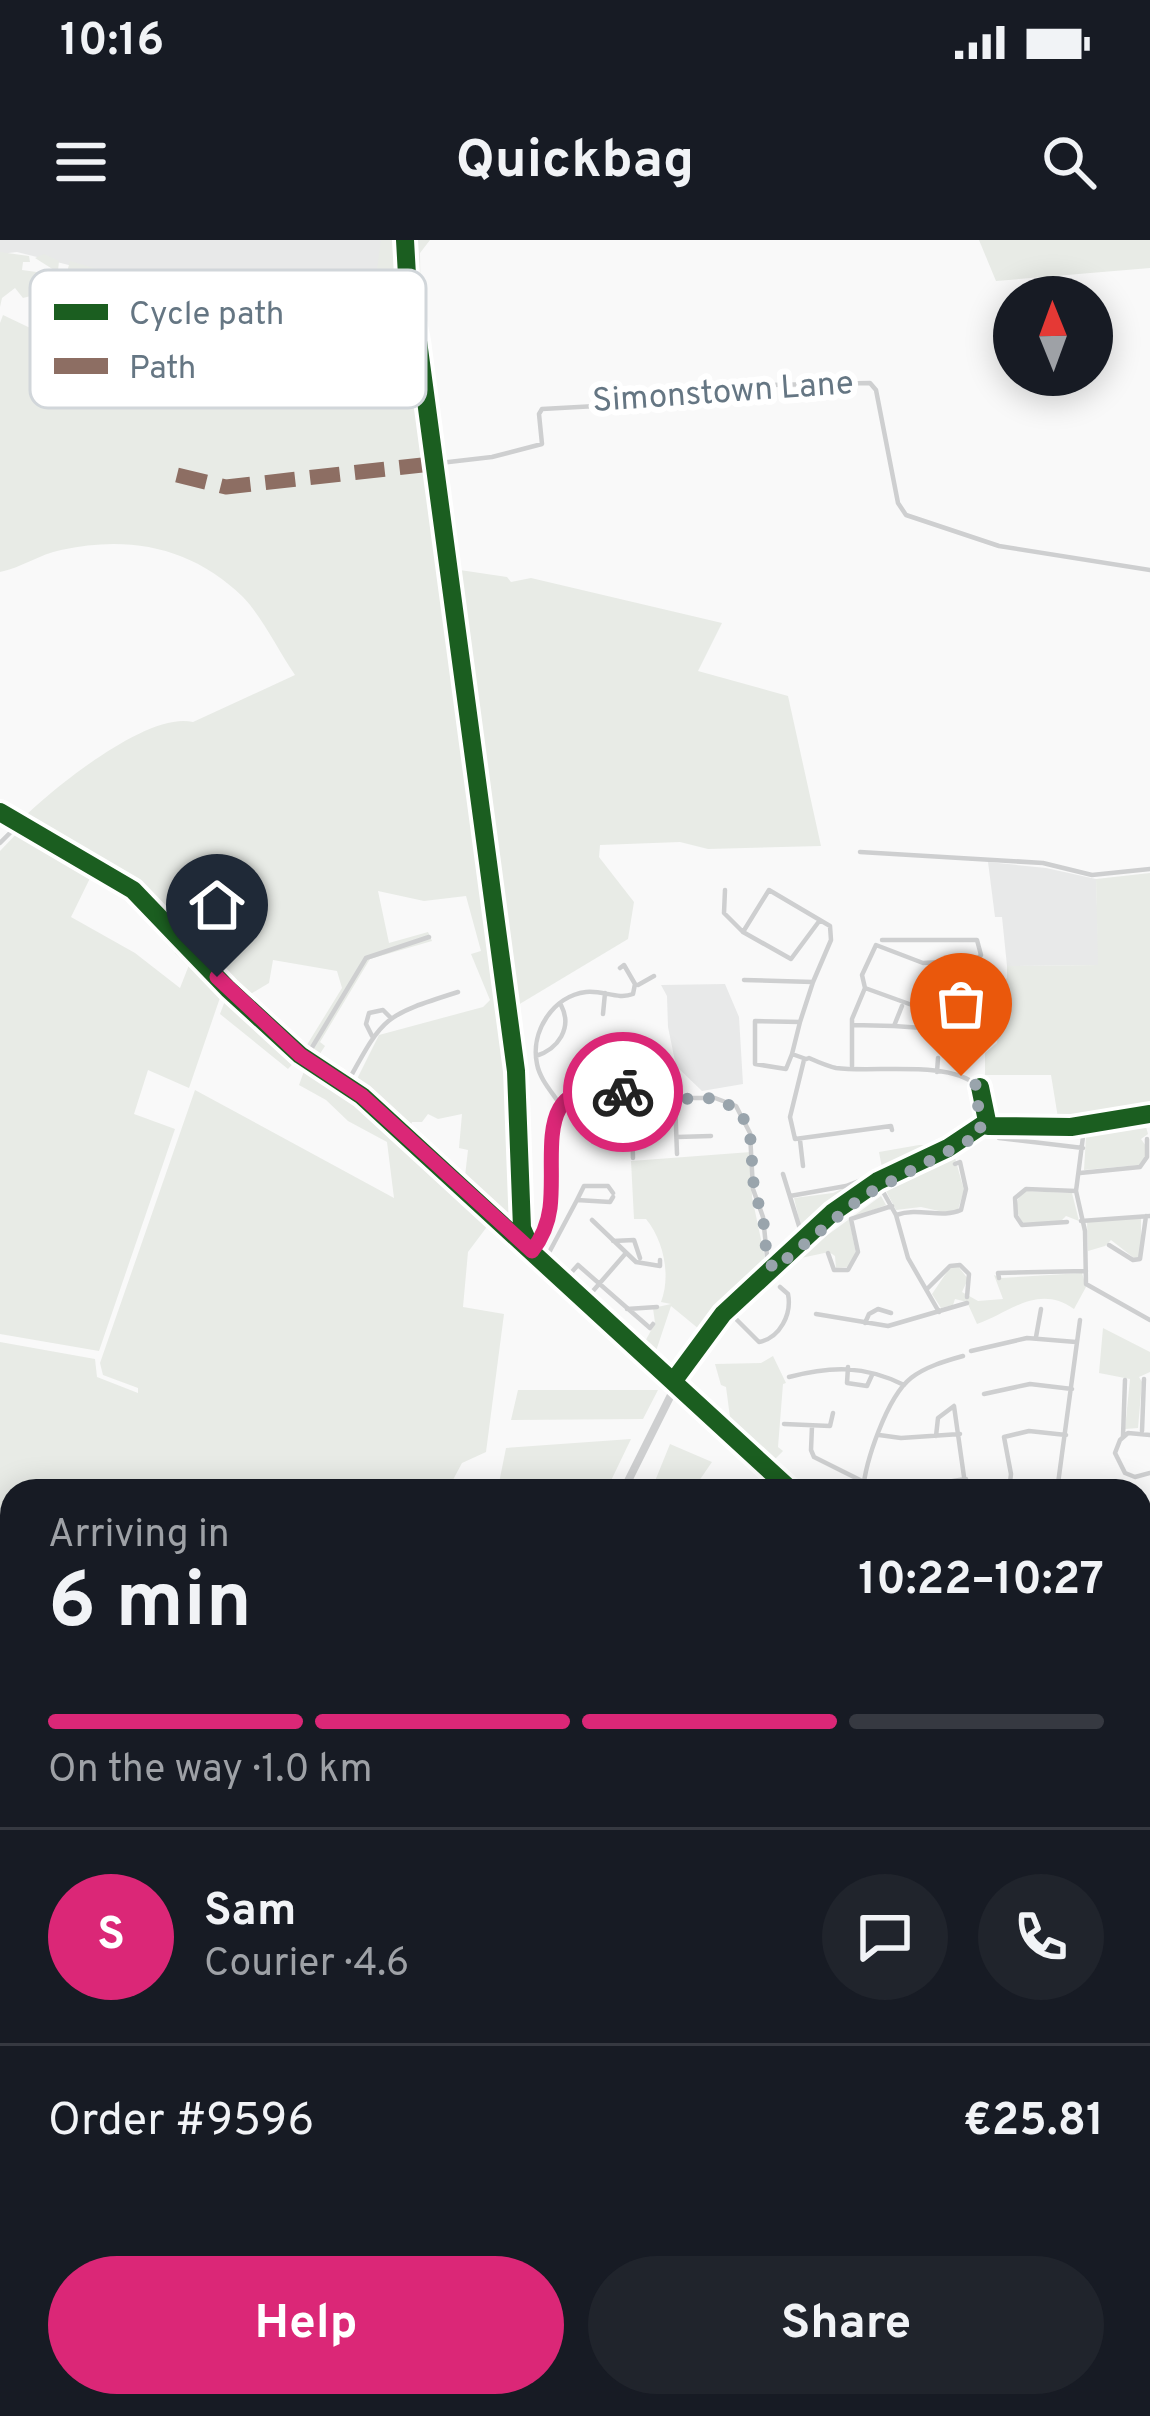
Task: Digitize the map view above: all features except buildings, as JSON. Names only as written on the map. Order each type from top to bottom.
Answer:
[{"type":"street","name":"Simonstown Lane","points":[[440,463],[492,457],[542,444],[539,414],[554,407],[615,405],[769,385],[870,383],[876,390],[898,503],[906,515],[999,546],[1150,571]]},
{"type":"street","points":[[0,812],[133,890],[305,1059],[346,1084],[779,1479]]},
{"type":"street","points":[[0,843],[21,822]]},
{"type":"street","points":[[860,852],[1042,863],[1092,874],[1150,869]]},
{"type":"street","points":[[725,890],[724,913],[743,932],[791,959],[820,920]]},
{"type":"street","points":[[743,932],[769,890],[830,926],[831,940],[785,1069],[754,1064],[755,1021],[800,1022]]},
{"type":"street","points":[[305,1059],[366,958],[429,938]]},
{"type":"street","points":[[977,940],[981,957],[940,964],[905,956],[879,943],[977,940]]},
{"type":"street","points":[[905,956],[909,941]]},
{"type":"street","points":[[852,1069],[853,1013],[865,988],[862,975],[879,943]]},
{"type":"street","points":[[620,968],[624,965],[635,986]]},
{"type":"street","points":[[562,1106],[541,1076],[536,1056],[540,1030],[560,1004],[578,994],[629,997],[635,986],[653,976]]},
{"type":"street","points":[[744,980],[813,982]]},
{"type":"street","points":[[865,988],[912,1006],[995,1000]]},
{"type":"street","points":[[346,1084],[372,1036],[391,1018],[458,992]]},
{"type":"street","points":[[602,1014],[605,993]]},
{"type":"street","points":[[536,1056],[561,1037],[566,1015],[560,1004]]},
{"type":"street","points":[[853,1024],[970,1036],[974,1004]]},
{"type":"street","points":[[894,1026],[902,1006]]},
{"type":"street","points":[[372,1036],[366,1024],[369,1013],[382,1010],[391,1018]]},
{"type":"street","points":[[593,1089],[597,1066],[624,1053],[632,1040],[646,1040],[664,1098]]},
{"type":"street","points":[[792,1054],[852,1069],[937,1072],[976,1084]]},
{"type":"street","points":[[937,1072],[938,1058]]},
{"type":"street","points":[[803,1166],[790,1119],[806,1059]]},
{"type":"street","points":[[976,1084],[984,1080]]},
{"type":"street","points":[[976,1084],[981,1134]]},
{"type":"street","points":[[532,1251],[548,1218],[550,1135],[562,1106],[576,1094],[593,1089],[675,1099],[716,1098],[736,1106],[745,1117],[752,1143],[754,1190],[771,1266]]},
{"type":"street","points":[[631,1094],[633,1158]]},
{"type":"street","points":[[675,1099],[677,1154]]},
{"type":"street","points":[[629,1479],[676,1385],[729,1312],[771,1266],[879,1186],[981,1134],[1084,1130],[1150,1118]]},
{"type":"street","points":[[797,1139],[891,1126],[892,1130]]},
{"type":"street","points":[[1084,1130],[1076,1191],[1090,1289],[1150,1320]]},
{"type":"street","points":[[677,1137],[711,1136]]},
{"type":"street","points":[[999,1138],[1083,1148]]},
{"type":"street","points":[[1080,1173],[1140,1167],[1148,1153],[1147,1139]]},
{"type":"street","points":[[593,1142],[632,1141]]},
{"type":"street","points":[[896,1215],[915,1209],[946,1214],[961,1210],[964,1179],[960,1162],[955,1164]]},
{"type":"street","points":[[790,1196],[855,1186],[882,1172]]},
{"type":"street","points":[[786,1177],[804,1242]]},
{"type":"street","points":[[544,1262],[584,1186],[608,1186],[614,1195],[610,1202],[578,1200]]},
{"type":"street","points":[[879,1186],[896,1215],[908,1258],[939,1312]]},
{"type":"street","points":[[1067,1222],[1022,1225],[1016,1216],[1016,1194],[1026,1189],[1076,1191]]},
{"type":"street","points":[[827,1253],[834,1270],[848,1270],[858,1252],[851,1219],[892,1206]]},
{"type":"street","points":[[1081,1221],[1148,1216],[1141,1259],[1133,1260],[1109,1245]]},
{"type":"street","points":[[592,1220],[642,1266],[660,1266],[660,1260]]},
{"type":"street","points":[[613,1241],[634,1240],[640,1258]]},
{"type":"street","points":[[584,1301],[626,1253]]},
{"type":"street","points":[[574,1277],[570,1274],[578,1264],[650,1328],[652,1324]]},
{"type":"street","points":[[816,1315],[896,1325],[967,1300],[969,1274],[960,1265],[950,1267],[928,1288]]},
{"type":"street","points":[[999,1278],[998,1273],[1021,1270],[1086,1271]]},
{"type":"street","points":[[729,1312],[759,1342],[767,1340],[779,1331],[790,1304],[788,1294],[779,1287]]},
{"type":"street","points":[[627,1309],[657,1306]]},
{"type":"street","points":[[865,1323],[878,1309],[891,1313]]},
{"type":"street","points":[[1036,1337],[1040,1310]]},
{"type":"street","points":[[1059,1479],[1080,1320]]},
{"type":"street","points":[[971,1351],[1036,1337],[1076,1342]]},
{"type":"street","points":[[864,1479],[904,1385],[926,1369],[963,1356]]},
{"type":"street","points":[[789,1377],[848,1367],[904,1385]]},
{"type":"street","points":[[848,1367],[847,1383],[867,1386],[873,1372]]},
{"type":"street","points":[[1142,1431],[1144,1379]]},
{"type":"street","points":[[1124,1436],[1125,1380]]},
{"type":"street","points":[[984,1394],[1034,1384],[1072,1389]]},
{"type":"street","points":[[936,1436],[940,1414],[954,1406],[966,1479]]},
{"type":"street","points":[[784,1424],[830,1426],[833,1413]]},
{"type":"street","points":[[812,1426],[814,1457],[857,1479]]},
{"type":"street","points":[[1010,1479],[1004,1437],[1029,1431],[1066,1435]]},
{"type":"street","points":[[1150,1435],[1142,1431],[1124,1436],[1116,1446],[1118,1465],[1130,1475],[1150,1473]]},
{"type":"street","points":[[879,1435],[960,1434]]},
{"type":"shaded area","points":[[0,240],[385,240],[384,270],[89,270],[17,252],[0,254]]},
{"type":"shaded area","points":[[381,240],[430,240],[420,253],[420,270],[377,270]]},
{"type":"shaded area","points":[[979,240],[1150,240],[1150,268],[994,276]]},
{"type":"shaded area","points":[[0,252],[29,256],[22,270],[30,271],[30,296],[23,298],[15,288],[2,298],[0,307]]},
{"type":"shaded area","points":[[44,254],[59,261],[54,270],[35,258]]},
{"type":"shaded area","points":[[70,261],[101,270],[68,270]]},
{"type":"shaded area","points":[[3,315],[30,328],[30,408],[419,408],[513,1099],[514,1229],[464,1185],[468,1150],[459,1148],[462,1114],[438,1119],[428,1114],[422,1122],[412,1122],[408,1133],[356,1081],[379,1035],[483,1007],[490,1000],[471,954],[481,951],[466,896],[424,901],[378,891],[389,943],[428,932],[432,941],[370,959],[320,1042],[325,1046],[316,1060],[262,1015],[305,1048],[342,988],[337,971],[273,960],[269,983],[242,999],[127,880],[23,818],[79,771],[128,739],[174,722],[193,722],[295,675],[243,597],[203,566],[181,556],[135,545],[86,546],[53,552],[0,572]]},
{"type":"shaded area","points":[[453,569],[507,577],[511,582],[531,578],[722,623],[698,671],[788,696],[821,846],[600,845],[599,857],[634,902],[628,939],[513,1008]]},
{"type":"shaded area","points":[[21,829],[94,870],[71,917],[135,953],[180,988],[189,965],[175,953],[181,943],[223,989],[189,1088],[148,1070],[134,1114],[175,1129],[99,1351],[0,1334],[0,851]]},
{"type":"shaded area","points":[[988,862],[1096,879],[1099,965],[1007,966],[1002,917],[995,917]]},
{"type":"shaded area","points":[[1150,873],[1150,1113],[1059,1124],[1051,1075],[985,1075],[985,1053],[997,1043],[1007,966],[1098,965],[1096,879]]},
{"type":"shaded area","points":[[725,984],[739,1017],[743,1084],[702,1091],[676,1066],[667,996],[661,985]]},
{"type":"shaded area","points":[[228,993],[298,1058],[288,1069],[220,1014]]},
{"type":"shaded area","points":[[639,1041],[647,1047],[661,1094],[595,1084],[598,1068],[615,1057],[625,1059]]},
{"type":"shaded area","points":[[307,1063],[354,1093],[492,1220],[468,1252],[463,1307],[504,1314],[486,1452],[462,1463],[453,1479],[0,1479],[0,1342],[95,1359],[97,1377],[138,1393],[138,1388],[103,1375],[100,1363],[195,1090],[394,1198],[387,1142],[299,1085]]},
{"type":"shaded area","points":[[1146,1127],[1148,1134],[1141,1139],[1146,1156],[1139,1165],[1084,1170],[1086,1137]]},
{"type":"shaded area","points":[[932,1145],[936,1151],[871,1184],[804,1235],[794,1198],[849,1186],[854,1189],[883,1173],[879,1152]]},
{"type":"shaded area","points":[[751,1152],[752,1197],[767,1268],[705,1334],[671,1306],[654,1357],[641,1349],[655,1323],[653,1308],[671,1304],[661,1302],[665,1270],[657,1238],[646,1219],[634,1219],[631,1161]]},
{"type":"shaded area","points":[[955,1158],[964,1190],[958,1210],[896,1210],[886,1191]]},
{"type":"shaded area","points":[[1022,1191],[1072,1193],[1079,1221],[1066,1216],[1060,1222],[1023,1223],[1017,1207]]},
{"type":"shaded area","points":[[881,1196],[886,1205],[850,1219]]},
{"type":"shaded area","points":[[1141,1218],[1141,1257],[1134,1258],[1111,1240],[1088,1251],[1087,1222]]},
{"type":"shaded area","points":[[849,1219],[856,1253],[848,1267],[836,1268],[835,1256],[829,1252],[801,1258],[800,1255]]},
{"type":"shaded area","points":[[958,1266],[968,1279],[962,1292],[978,1301],[1003,1299],[994,1275],[1082,1273],[1086,1287],[1074,1309],[1036,1299],[977,1324],[967,1302],[955,1299],[953,1305],[941,1308],[932,1294],[949,1269]]},
{"type":"shaded area","points":[[1103,1328],[1150,1352],[1150,1372],[1139,1377],[1138,1428],[1125,1429],[1130,1379],[1099,1373]]},
{"type":"shaded area","points":[[773,1356],[786,1383],[778,1447],[783,1451],[768,1466],[732,1432],[726,1387],[721,1385],[715,1364],[761,1363]]},
{"type":"shaded area","points":[[518,1390],[658,1390],[643,1419],[511,1420]]},
{"type":"shaded area","points":[[631,1439],[612,1479],[500,1479],[506,1448]]},
{"type":"shaded area","points":[[670,1444],[712,1462],[700,1479],[656,1479]]},
{"type":"marked path","points":[[177,475],[226,487],[440,463]]},
{"type":"cycle path","points":[[405,240],[407,270]]},
{"type":"cycle path","points":[[426,401],[516,1071],[522,1228],[529,1244]]},
{"type":"cycle path","points":[[0,812],[133,890],[228,989],[300,1055],[362,1096],[779,1479]]},
{"type":"cycle path","points":[[980,1087],[988,1126],[1071,1127],[1150,1114]]},
{"type":"cycle path","points":[[675,1379],[723,1314],[832,1213],[878,1181],[948,1148],[984,1124]]},
{"type":"way so far","points":[[623,1092],[675,1099],[708,1097],[736,1106],[750,1133],[752,1180],[763,1217],[767,1259],[774,1269],[863,1196],[981,1134],[976,1085],[961,1076]]},
{"type":"route","points":[[217,977],[300,1055],[362,1096],[532,1251],[550,1210],[549,1145],[557,1113],[576,1094],[593,1089],[623,1092]]}]
